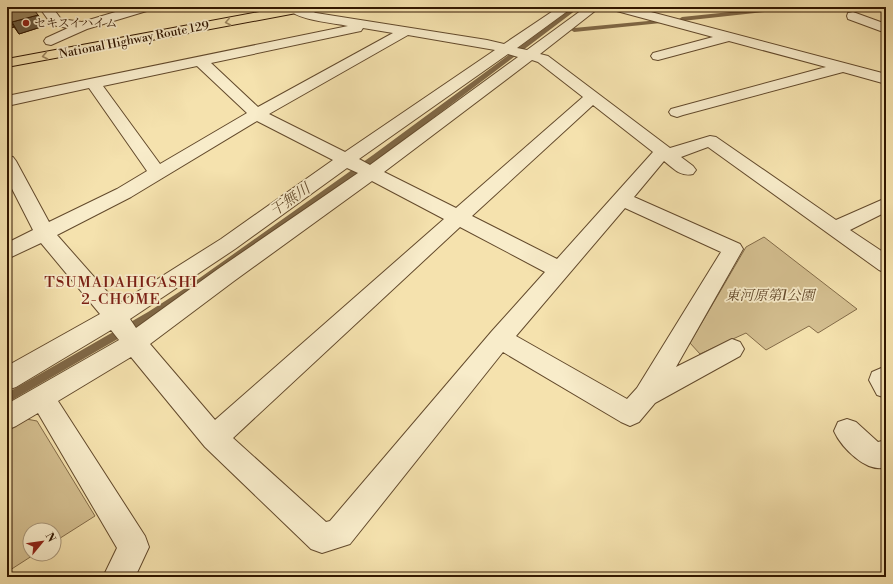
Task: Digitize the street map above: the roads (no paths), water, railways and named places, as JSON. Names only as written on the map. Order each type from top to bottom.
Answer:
[{"type":"highway","name":"National Highway Route 129","points":[[134,26],[240,7]]},
{"type":"highway","name":"National Highway Route 129","points":[[7,64],[301,8]]},
{"type":"highway","name":"National Highway Route 129","points":[[22,47],[111,30]]},
{"type":"street","points":[[45,7],[57,22],[82,26]]},
{"type":"street","points":[[51,41],[82,26],[146,7]]},
{"type":"street","points":[[7,418],[42,397],[124,329],[139,303],[228,244],[359,166],[519,52],[567,7]]},
{"type":"street","points":[[7,379],[124,329],[226,274],[359,166],[519,52],[594,7]]},
{"type":"street","points":[[619,7],[886,79]]},
{"type":"street","points":[[301,8],[313,16],[406,31],[519,52],[542,59],[593,96],[687,170]]},
{"type":"street","points":[[853,16],[886,29]]},
{"type":"street","points":[[7,101],[369,25]]},
{"type":"street","points":[[7,252],[46,234],[124,193],[257,114],[406,31]]},
{"type":"street","points":[[658,56],[729,36]]},
{"type":"street","points":[[201,61],[257,114],[560,270]]},
{"type":"street","points":[[677,112],[752,86],[842,67]]},
{"type":"street","points":[[93,83],[158,173]]},
{"type":"street","points":[[214,438],[593,96]]},
{"type":"street","points":[[7,161],[46,234],[214,438],[322,538],[339,533],[500,338],[621,199],[666,154],[710,141],[886,265]]},
{"type":"street","points":[[500,338],[630,414],[645,397],[733,249],[621,199]]},
{"type":"street","points":[[836,229],[886,204]]},
{"type":"street","points":[[645,397],[732,349]]},
{"type":"street","points":[[886,377],[881,380],[886,387]]},
{"type":"street","points":[[42,397],[134,547],[119,577]]},
{"type":"street","points":[[847,431],[874,456]]},
{"type":"waterway","name":"干無川","points":[[7,398],[151,315],[190,289],[376,157],[577,7]]},
{"type":"waterway","points":[[682,19],[792,7]]},
{"type":"waterway","points":[[574,30],[659,22]]},
{"type":"place","name":"セキスイハイム","points":[[26,23]]},
{"type":"district","name":"TSUMADAHIGASHI 2-CHOME","points":[[121,290]]},
{"type":"park label","name":"東河原第1公園","points":[[770,296]]}]
